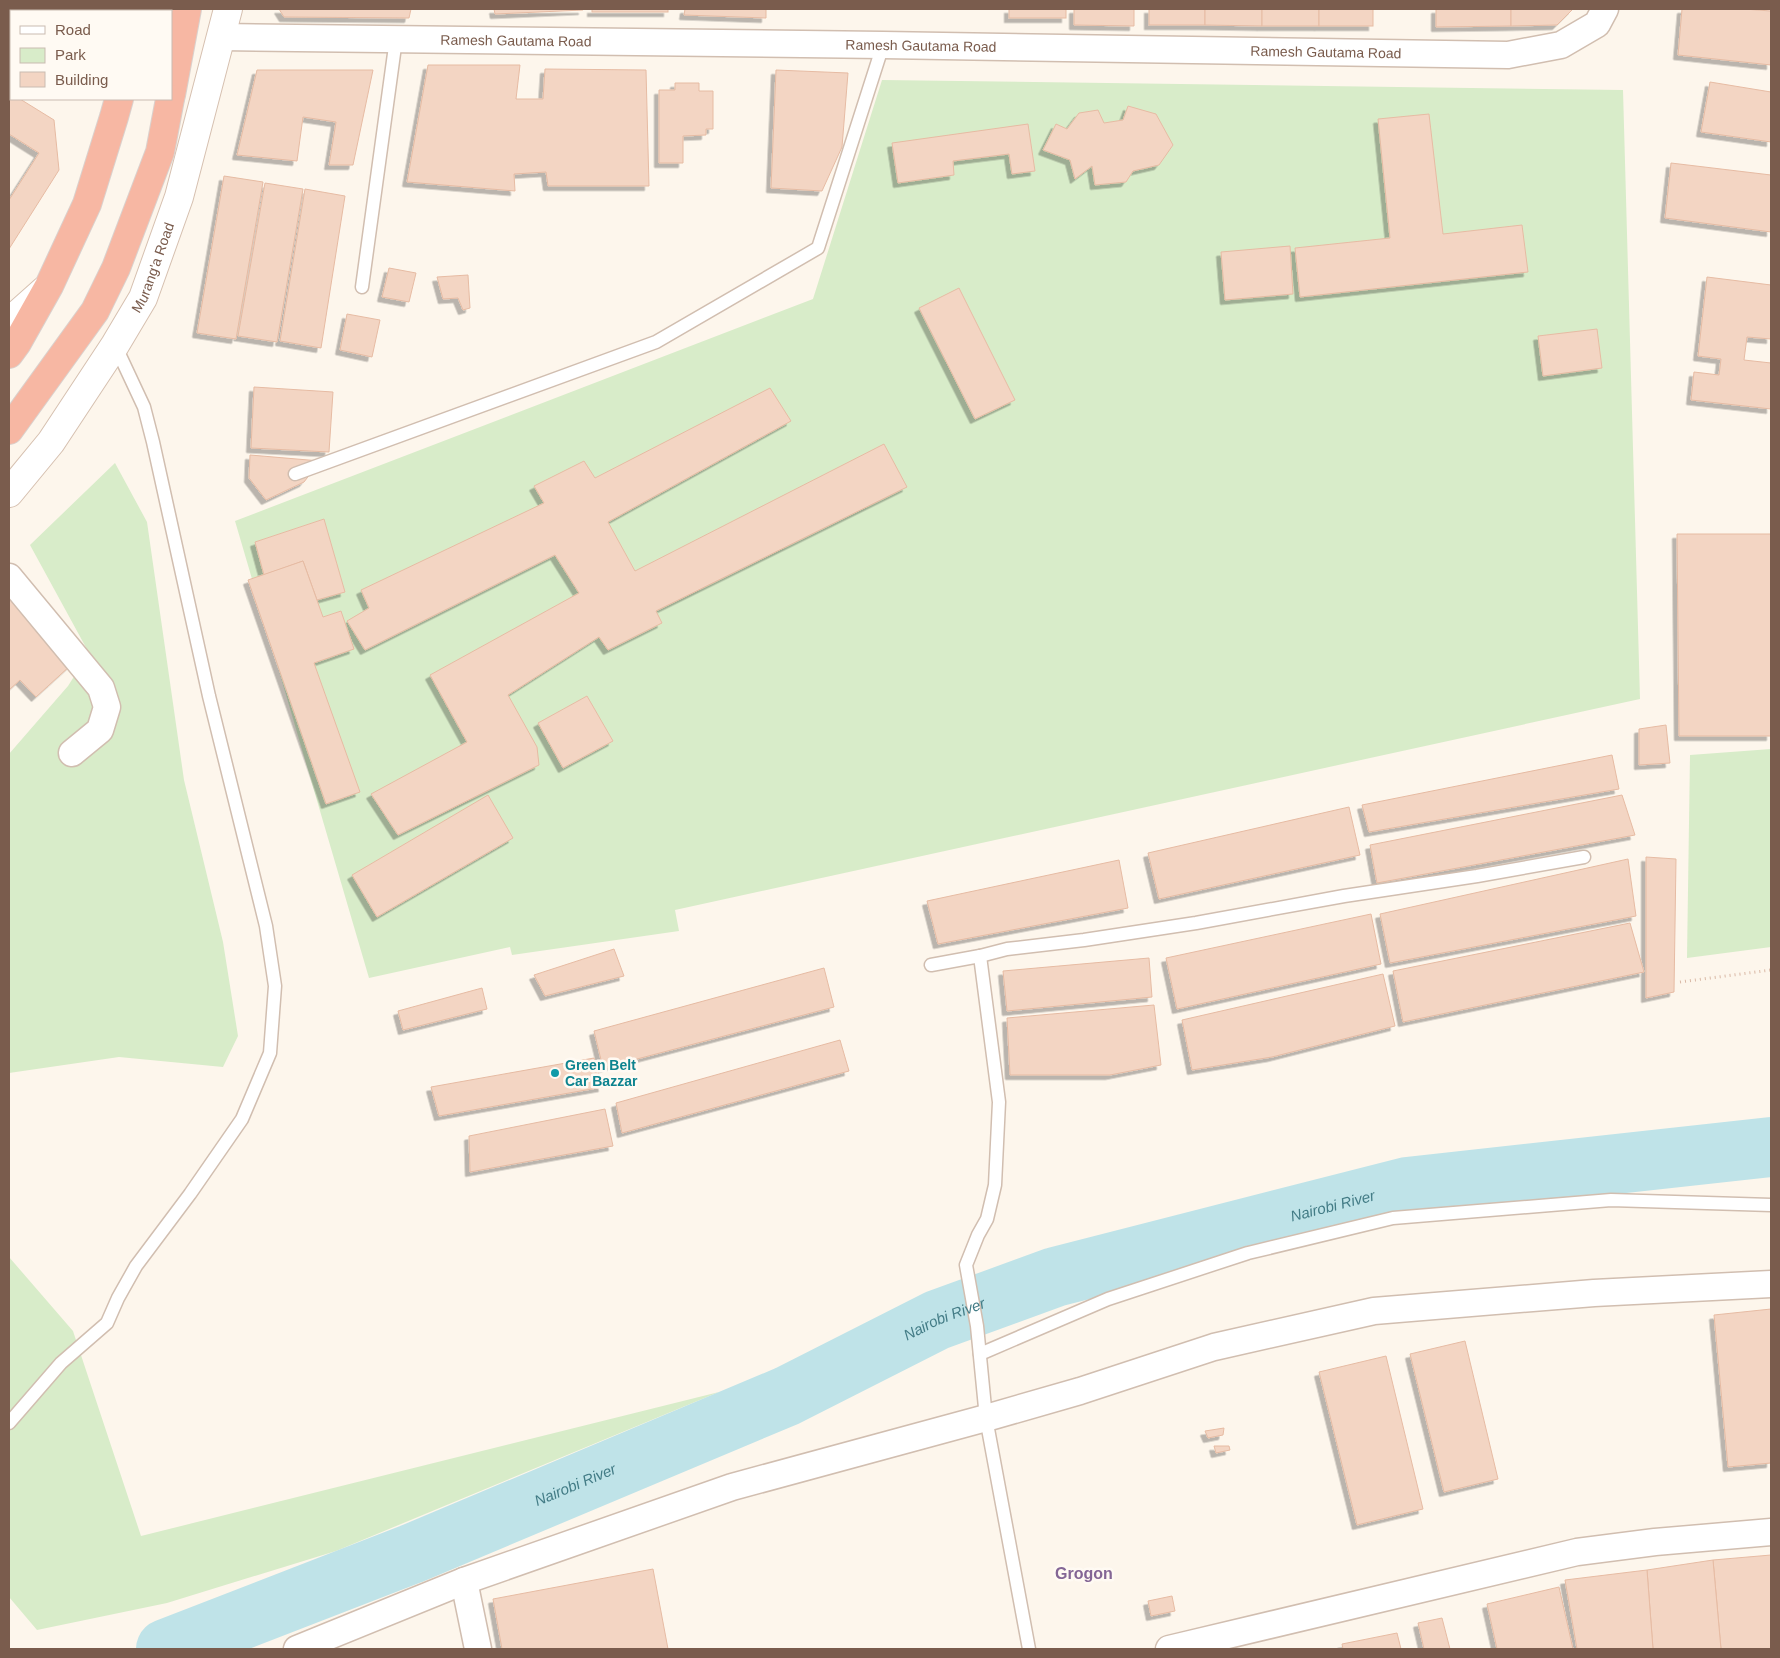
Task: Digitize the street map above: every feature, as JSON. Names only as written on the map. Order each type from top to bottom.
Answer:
[{"type":"highway","points":[[172,90],[187,9]]},
{"type":"highway","points":[[9,354],[49,286],[87,204],[119,100]]},
{"type":"highway","points":[[9,430],[95,311],[116,268],[160,152],[170,100]]},
{"type":"street","name":"Murang'a Road","points":[[9,493],[51,442],[143,298],[179,197],[228,9]]},
{"type":"street","name":"Ramesh Gautama Road","points":[[222,37],[1508,55],[1561,45],[1597,24],[1605,9]]},
{"type":"street","points":[[9,322],[49,286]]},
{"type":"street","points":[[9,577],[101,688],[107,707],[100,730],[72,753]]},
{"type":"street","points":[[297,1649],[464,1581],[732,1487],[986,1418],[1214,1347],[1374,1311],[1594,1293],[1771,1284]]},
{"type":"street","points":[[1169,1649],[1577,1552],[1655,1542],[1771,1532]]},
{"type":"street","points":[[464,1581],[478,1649]]},
{"type":"lane","points":[[362,287],[396,39]]},
{"type":"lane","points":[[295,474],[656,342],[818,248],[883,45]]},
{"type":"lane","points":[[9,1423],[61,1363],[107,1323],[118,1298],[136,1266],[190,1194],[242,1119],[270,1052],[275,986],[266,926],[212,706],[151,433],[144,407],[115,344]]},
{"type":"lane","points":[[931,965],[1007,950],[1196,923],[1344,896],[1477,876],[1584,857]]},
{"type":"lane","points":[[980,956],[999,1102],[995,1185],[987,1219],[978,1235],[966,1265],[980,1354],[986,1418],[1029,1649]]},
{"type":"lane","points":[[980,1354],[1108,1299],[1248,1253],[1393,1218],[1611,1200],[1771,1205]]},
{"type":"path","points":[[1680,982],[1771,970]]},
{"type":"green space","points":[[882,80],[1623,90],[1640,699],[675,910],[679,931],[512,955],[510,947],[369,978],[235,521],[813,299]]},
{"type":"green space","points":[[115,463],[147,522],[184,780],[223,942],[238,1036],[223,1067],[119,1057],[9,1073],[9,754],[68,686],[89,653],[30,545]]},
{"type":"green space","points":[[1771,749],[1771,947],[1687,958],[1690,755]]},
{"type":"green space","points":[[9,1257],[73,1331],[141,1536],[719,1392],[336,1551],[167,1603],[37,1630],[9,1597]]},
{"type":"building","points":[[9,9],[100,10],[10,10],[9,38]]},
{"type":"building","points":[[279,9],[411,9],[409,18],[284,17]]},
{"type":"building","points":[[494,9],[583,9],[583,10],[495,14]]},
{"type":"building","points":[[592,9],[668,9],[668,12],[592,12]]},
{"type":"building","points":[[685,9],[766,9],[766,18],[684,15]]},
{"type":"building","points":[[1009,9],[1066,9],[1066,18],[1009,18]]},
{"type":"building","points":[[1074,9],[1134,9],[1134,26],[1074,25]]},
{"type":"building","points":[[1149,9],[1205,9],[1205,25],[1149,25]]},
{"type":"building","points":[[1205,9],[1262,9],[1262,26],[1205,25]]},
{"type":"building","points":[[1262,9],[1319,9],[1319,26],[1262,26]]},
{"type":"building","points":[[1319,9],[1373,9],[1373,26],[1319,26]]},
{"type":"building","points":[[1436,9],[1511,9],[1511,26],[1436,27]]},
{"type":"building","points":[[1511,9],[1573,9],[1557,25],[1511,26]]},
{"type":"building","points":[[1682,9],[1771,11],[1771,65],[1678,55]]},
{"type":"building","points":[[428,65],[520,65],[516,99],[543,99],[545,69],[646,70],[649,186],[548,186],[546,172],[514,174],[515,191],[407,182]]},
{"type":"building","points":[[257,70],[373,70],[353,165],[329,165],[336,122],[303,117],[297,161],[237,155]]},
{"type":"building","points":[[776,70],[848,73],[842,147],[822,191],[771,188]]},
{"type":"building","points":[[1710,82],[1771,92],[1771,142],[1701,132]]},
{"type":"building","points":[[675,83],[699,83],[699,91],[713,91],[713,129],[706,129],[706,135],[683,136],[683,163],[659,163],[659,90],[675,90]]},
{"type":"building","points":[[9,91],[10,100],[22,100],[54,120],[59,170],[9,249],[9,200],[39,153],[9,134]]},
{"type":"building","points":[[1128,106],[1156,114],[1173,145],[1159,165],[1133,171],[1126,182],[1095,185],[1092,166],[1075,179],[1070,160],[1043,150],[1056,124],[1067,129],[1079,113],[1098,110],[1104,123],[1123,120]]},
{"type":"building","points":[[1429,114],[1443,234],[1522,225],[1528,272],[1300,297],[1295,248],[1390,238],[1378,119]]},
{"type":"building","points":[[1028,124],[1035,171],[1012,174],[1009,154],[953,161],[954,175],[898,183],[892,143]]},
{"type":"building","points":[[1671,163],[1771,175],[1771,232],[1665,218]]},
{"type":"building","points":[[224,176],[263,182],[236,339],[197,333]]},
{"type":"building","points":[[265,183],[303,189],[277,342],[238,336]]},
{"type":"building","points":[[305,189],[345,196],[321,348],[280,341]]},
{"type":"building","points":[[1290,246],[1293,294],[1225,300],[1221,252]]},
{"type":"building","points":[[389,268],[416,273],[409,302],[382,297]]},
{"type":"building","points":[[468,275],[470,308],[463,310],[458,298],[443,299],[437,277]]},
{"type":"building","points":[[1707,277],[1771,285],[1771,339],[1747,337],[1744,360],[1771,363],[1771,409],[1691,400],[1694,372],[1719,375],[1721,359],[1698,356]]},
{"type":"building","points":[[959,288],[1015,400],[975,419],[919,308]]},
{"type":"building","points":[[347,314],[380,320],[372,357],[340,350]]},
{"type":"building","points":[[1597,329],[1602,368],[1543,376],[1538,336]]},
{"type":"building","points":[[254,387],[333,392],[329,452],[251,448]]},
{"type":"building","points":[[770,388],[791,421],[608,522],[635,571],[884,444],[907,487],[656,611],[662,623],[608,650],[599,637],[508,695],[537,747],[539,765],[398,835],[371,794],[467,742],[430,675],[579,593],[555,555],[365,650],[347,621],[369,608],[361,590],[544,503],[534,486],[584,461],[595,478]]},
{"type":"building","points":[[250,455],[320,461],[304,482],[266,500],[249,478]]},
{"type":"building","points":[[324,519],[345,592],[317,600],[303,561],[264,575],[255,542]]},
{"type":"building","points":[[1677,534],[1771,534],[1771,736],[1679,736]]},
{"type":"building","points":[[303,561],[323,617],[341,611],[354,649],[314,663],[360,792],[326,804],[248,580]]},
{"type":"building","points":[[9,593],[71,665],[36,697],[20,680],[9,690]]},
{"type":"building","points":[[587,696],[613,741],[563,768],[538,723]]},
{"type":"building","points":[[1666,725],[1670,763],[1639,765],[1639,729]]},
{"type":"building","points":[[1612,755],[1619,789],[1369,832],[1362,805]]},
{"type":"building","points":[[488,795],[513,838],[377,917],[352,875]]},
{"type":"building","points":[[1622,795],[1635,835],[1377,883],[1370,845]]},
{"type":"building","points":[[1349,807],[1360,855],[1159,899],[1148,853]]},
{"type":"building","points":[[1646,857],[1676,859],[1674,992],[1646,998]]},
{"type":"building","points":[[1628,859],[1636,916],[1390,963],[1380,914]]},
{"type":"building","points":[[1119,860],[1128,908],[938,944],[927,901]]},
{"type":"building","points":[[1371,914],[1381,964],[1177,1009],[1166,958]]},
{"type":"building","points":[[1630,923],[1644,972],[1403,1022],[1393,971]]},
{"type":"building","points":[[614,949],[624,976],[545,996],[534,975]]},
{"type":"building","points":[[1149,958],[1152,997],[1007,1011],[1003,971]]},
{"type":"building","points":[[824,968],[834,1007],[603,1068],[594,1031]]},
{"type":"building","points":[[1383,974],[1395,1026],[1272,1057],[1192,1070],[1182,1020]]},
{"type":"building","points":[[482,988],[487,1009],[403,1030],[398,1011]]},
{"type":"building","points":[[1154,1005],[1161,1065],[1110,1075],[1010,1075],[1007,1018]]},
{"type":"building","points":[[840,1040],[849,1071],[622,1133],[616,1103]]},
{"type":"building","name":"Green Belt Car Bazzar","points":[[594,1058],[603,1087],[439,1116],[431,1087]]},
{"type":"building","points":[[605,1109],[613,1146],[470,1172],[469,1136]]},
{"type":"building","points":[[1771,1309],[1771,1463],[1728,1467],[1714,1315]]},
{"type":"building","points":[[1465,1341],[1498,1479],[1444,1492],[1410,1354]]},
{"type":"building","points":[[1386,1356],[1423,1509],[1357,1525],[1319,1372]]},
{"type":"building","points":[[1224,1428],[1223,1435],[1208,1438],[1205,1431]]},
{"type":"building","points":[[1214,1446],[1229,1446],[1230,1450],[1216,1453]]},
{"type":"building","points":[[1771,1555],[1771,1649],[1721,1649],[1713,1560]]},
{"type":"building","points":[[1713,1560],[1721,1649],[1653,1649],[1647,1570]]},
{"type":"building","points":[[653,1569],[668,1649],[502,1649],[493,1599]]},
{"type":"building","points":[[1647,1570],[1653,1649],[1577,1649],[1565,1580]]},
{"type":"building","points":[[1559,1587],[1573,1649],[1497,1649],[1487,1604]]},
{"type":"building","points":[[1172,1596],[1175,1611],[1151,1616],[1148,1601]]},
{"type":"building","points":[[1442,1618],[1450,1649],[1424,1649],[1418,1623]]},
{"type":"building","points":[[1397,1633],[1401,1649],[1343,1649],[1342,1644]]},
{"type":"waterway","name":"Nairobi River","points":[[166,1649],[411,1554],[787,1396],[937,1320],[1055,1277],[1407,1187],[1771,1147]]},
{"type":"place","name":"Green Belt Car Bazzar","points":[[555,1073]]},
{"type":"district","name":"Grogon","points":[[1084,1573]]}]
